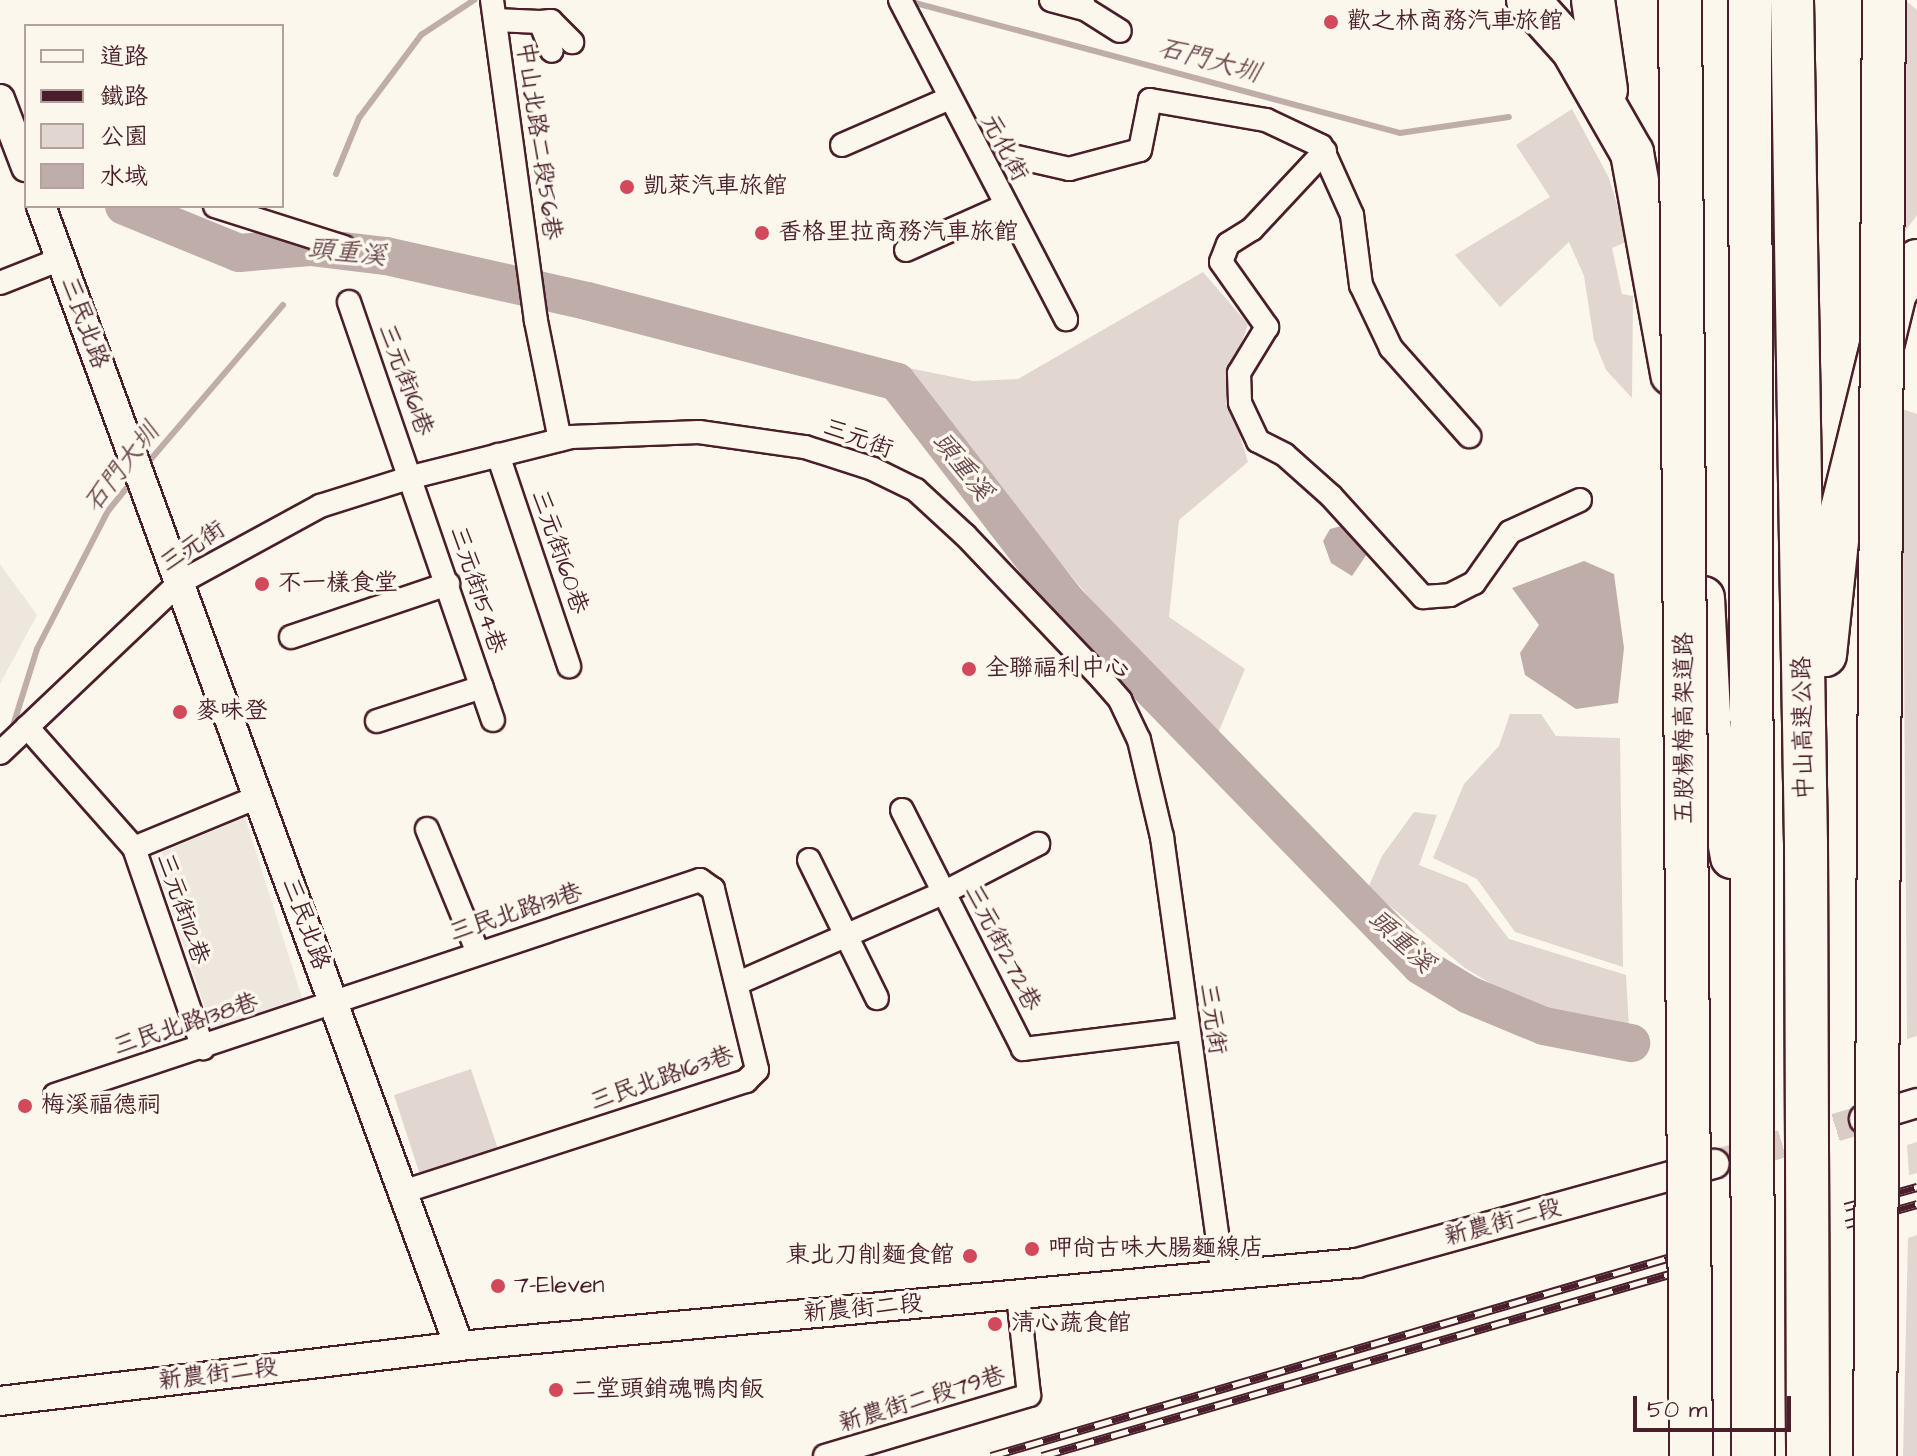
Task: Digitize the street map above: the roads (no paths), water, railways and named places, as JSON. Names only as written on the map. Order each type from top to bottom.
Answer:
[{"type":"highway","points":[[1528,0],[1598,79],[1632,153],[1698,501],[1710,731],[1752,966]]},
{"type":"highway","points":[[1593,0],[1598,79]]},
{"type":"highway","name":"五股楊梅高架道路","points":[[1680,0],[1691,1456]]},
{"type":"highway","points":[[1750,0],[1753,1456]]},
{"type":"highway","name":"中山高速公路","points":[[1792,0],[1806,843],[1808,1456]]},
{"type":"highway","points":[[1875,1456],[1884,0]]},
{"type":"highway","points":[[1806,843],[1839,521],[1895,293],[1917,261]]},
{"type":"street","points":[[1051,0],[1084,5],[1120,31]]},
{"type":"street","name":"元化街","points":[[904,8],[948,99],[1066,319]]},
{"type":"street","points":[[493,10],[540,22],[562,47]]},
{"type":"street","name":"中山北路二段56巷","points":[[493,10],[536,321],[560,440]]},
{"type":"street","points":[[0,99],[24,162]]},
{"type":"street","points":[[842,145],[948,99]]},
{"type":"street","points":[[1008,155],[1069,169],[1140,150],[1150,100],[1266,120],[1325,151],[1352,215],[1361,285],[1391,348],[1469,436]]},
{"type":"street","points":[[1325,151],[1252,229],[1228,244],[1221,262],[1267,327],[1239,373],[1240,403],[1258,441],[1285,455],[1331,496],[1423,597],[1450,595],[1474,583],[1510,532],[1580,500]]},
{"type":"street","points":[[906,250],[1005,206]]},
{"type":"street","name":"三民北路","points":[[42,208],[147,504],[405,1191],[459,1346]]},
{"type":"street","points":[[220,208],[297,236],[344,247]]},
{"type":"street","points":[[0,283],[61,259]]},
{"type":"street","name":"三元街161巷","points":[[349,302],[412,477]]},
{"type":"street","name":"三元街","points":[[0,753],[179,583],[320,506],[412,477],[560,440],[699,432],[805,447],[916,490],[965,535],[1102,679],[1120,700],[1139,740],[1162,837],[1223,1274]]},
{"type":"street","name":"三元街160巷","points":[[498,455],[569,666]]},
{"type":"street","name":"三元街154巷","points":[[412,477],[493,720]]},
{"type":"street","points":[[291,637],[448,584]]},
{"type":"street","points":[[377,721],[482,687]]},
{"type":"street","name":"三元街112巷","points":[[22,732],[134,848],[203,1048]]},
{"type":"street","points":[[134,848],[258,797]]},
{"type":"street","name":"三元街272巷","points":[[902,810],[1023,1049],[1187,1029]]},
{"type":"street","points":[[427,829],[478,953]]},
{"type":"street","points":[[738,983],[945,892],[1038,844]]},
{"type":"street","points":[[809,860],[850,935],[877,998]]},
{"type":"street","name":"三民北路131巷","points":[[333,1002],[700,880],[713,889]]},
{"type":"street","name":"三民北路163巷","points":[[405,1191],[746,1081],[757,1070],[713,889]]},
{"type":"street","name":"三民北路138巷","points":[[55,1095],[333,1002]]},
{"type":"street","points":[[1861,1120],[1917,1103]]},
{"type":"street","name":"新農街二段","points":[[0,1401],[459,1346],[1357,1263],[1715,1164]]},
{"type":"street","name":"新農街二段79巷","points":[[825,1456],[1029,1395],[1018,1295]]},
{"type":"water","points":[[1345,525],[1367,554],[1352,576],[1331,563],[1323,541],[1330,529]]},
{"type":"water","points":[[1584,561],[1614,574],[1624,648],[1618,703],[1576,709],[1525,675],[1520,653],[1539,625],[1512,588]]},
{"type":"waterway","name":"石門大圳","points":[[336,174],[359,118],[421,35],[474,0]]},
{"type":"waterway","name":"石門大圳","points":[[908,1],[1400,133],[1509,117]]},
{"type":"waterway","name":"頭重溪","points":[[129,208],[239,253],[310,247],[386,256],[587,301],[897,382],[1068,603],[1421,966],[1469,995],[1544,1026],[1631,1043]]},
{"type":"waterway","name":"石門大圳","points":[[145,466],[283,305]]},
{"type":"waterway","name":"石門大圳","points":[[11,732],[37,649],[108,511],[132,481]]},
{"type":"tunnel","points":[[1715,1164],[1861,1120]]},
{"type":"railway","points":[[1845,1207],[1917,1187]]},
{"type":"railway","points":[[1846,1224],[1917,1204]]},
{"type":"railway","points":[[991,1456],[1708,1246]]},
{"type":"railway","points":[[1042,1456],[1711,1262]]},
{"type":"place","name":"歡之林商務汽車旅館","points":[[1331,22]]},
{"type":"place","name":"凱萊汽車旅館","points":[[627,187]]},
{"type":"place","name":"香格里拉商務汽車旅館","points":[[762,233]]},
{"type":"place","name":"不一樣食堂","points":[[262,584]]},
{"type":"place","name":"全聯福利中心","points":[[969,669]]},
{"type":"place","name":"麥味登","points":[[180,712]]},
{"type":"place","name":"梅溪福德祠","points":[[25,1106]]},
{"type":"place","name":"呷尚古味大腸麵線店","points":[[1032,1249]]},
{"type":"place","name":"東北刀削麵食館","points":[[970,1256]]},
{"type":"place","name":"7-Eleven","points":[[498,1286]]},
{"type":"place","name":"清心蔬食館","points":[[995,1324]]},
{"type":"place","name":"二堂頭銷魂鴨肉飯","points":[[556,1390]]}]
